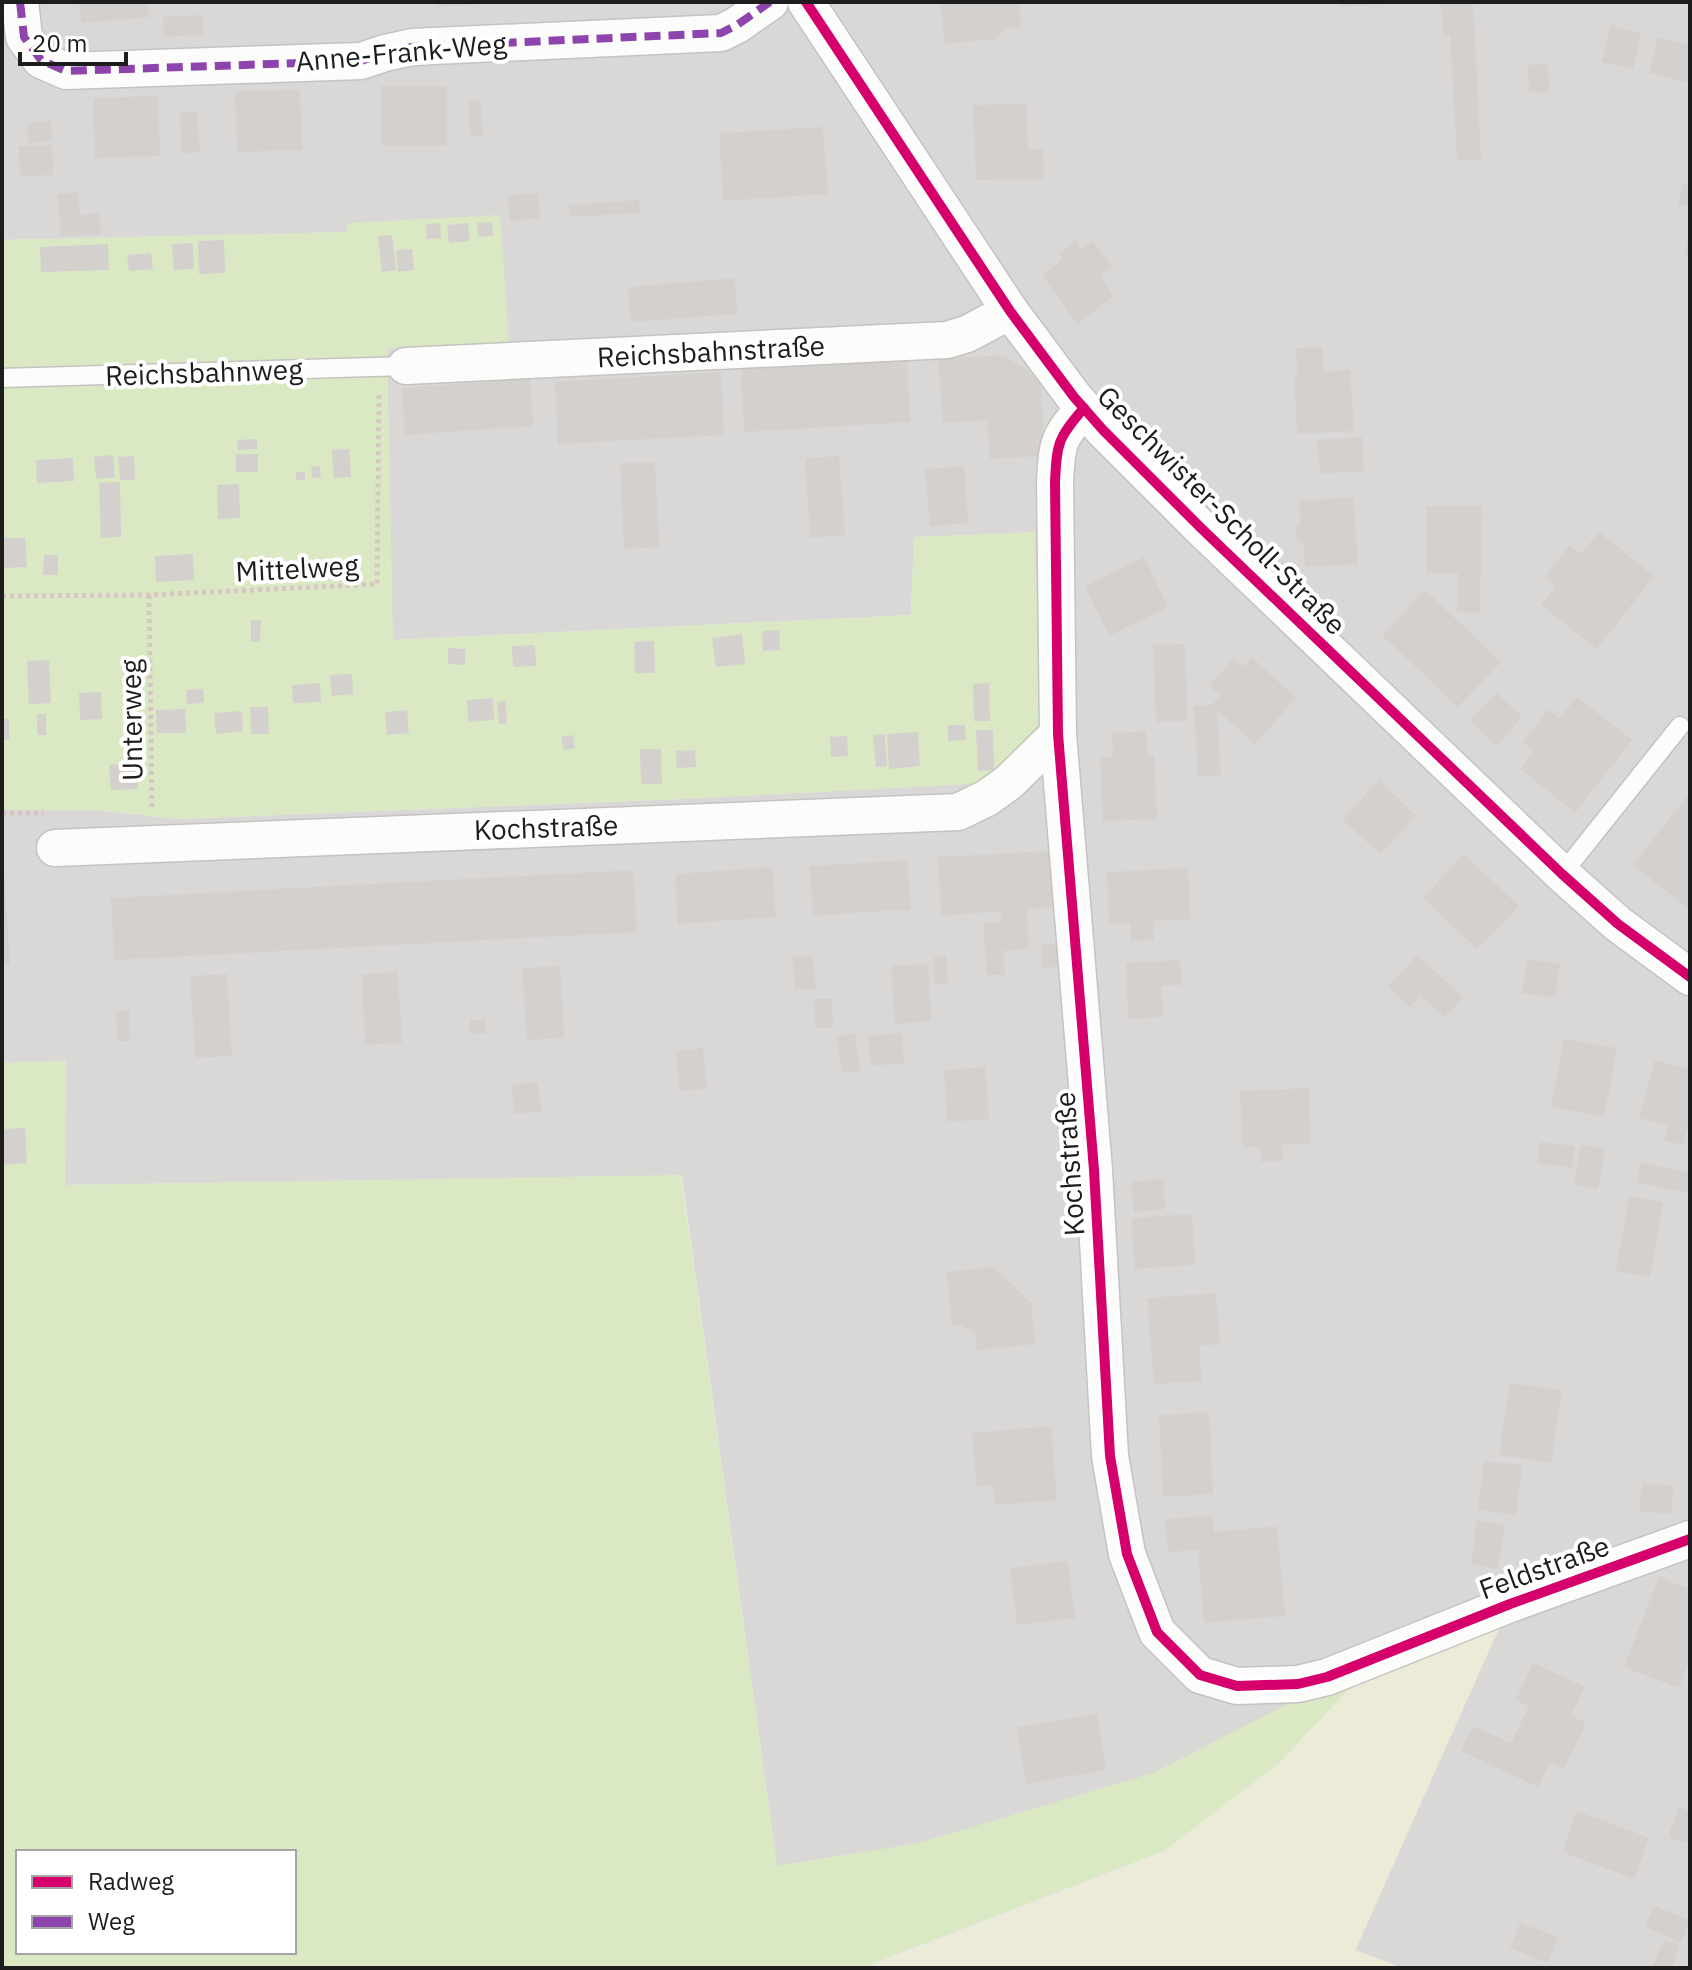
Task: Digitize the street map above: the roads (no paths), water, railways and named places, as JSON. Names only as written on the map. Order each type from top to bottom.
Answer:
[{"type":"street","name":"Anne-Frank-Weg","points":[[20,2],[24,37],[41,60],[66,71],[361,61],[412,47],[721,33],[770,2]]},
{"type":"street","name":"Geschwister-Scholl-Straße","points":[[806,2],[1010,311],[1103,430],[1562,874],[1618,924],[1690,977]]},
{"type":"street","name":"Reichsbahnstraße","points":[[393,367],[947,340],[967,334],[1010,311]]},
{"type":"street","name":"Kochstraße","points":[[1084,408],[1064,431],[1056,450],[1058,734],[1094,1170],[1110,1456],[1127,1554],[1157,1632],[1200,1675],[1237,1686],[1298,1684],[1327,1677],[1416,1640]]},
{"type":"street","name":"Kochstraße","points":[[55,848],[958,812],[987,798],[1009,782],[1058,734]]},
{"type":"street","name":"Feldstraße","points":[[1416,1640],[1690,1539]]},
{"type":"lane","name":"Reichsbahnweg","points":[[2,378],[393,367]]},
{"type":"lane","points":[[1562,874],[1680,726]]}]
